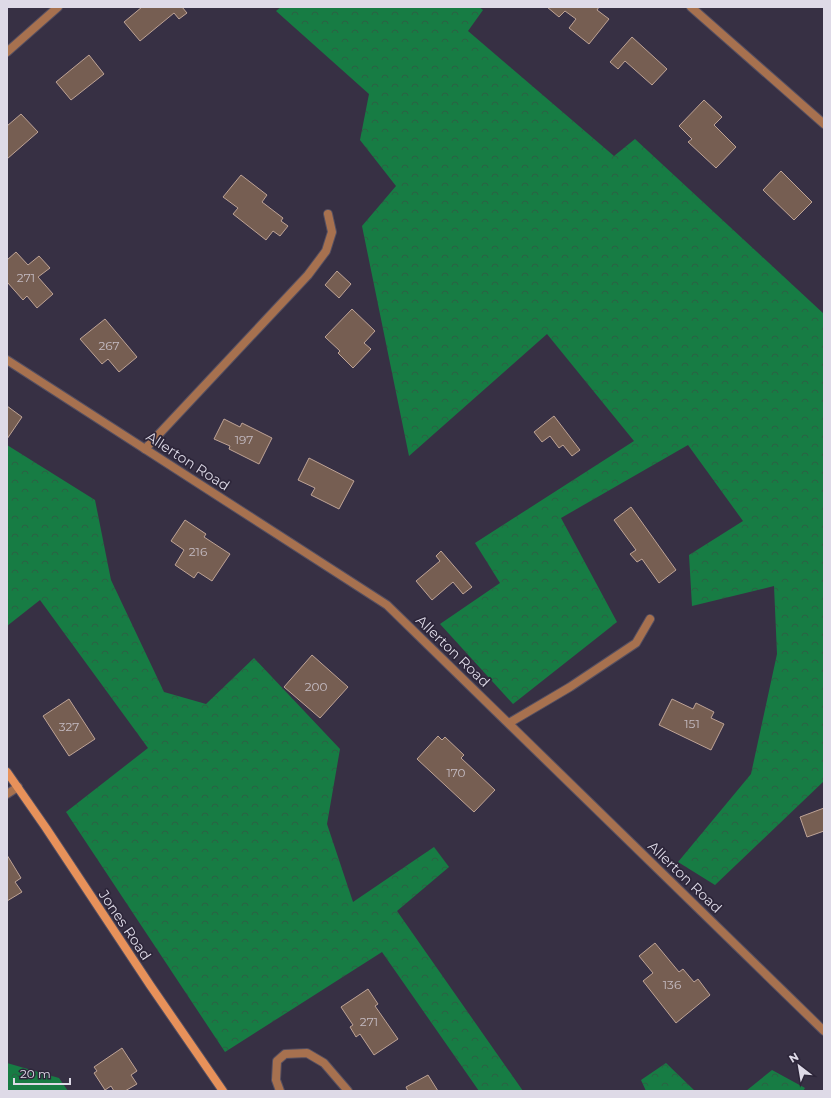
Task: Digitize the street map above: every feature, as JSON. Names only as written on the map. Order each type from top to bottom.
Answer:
[{"type":"street","points":[[7,52],[58,7]]},
{"type":"street","points":[[691,7],[824,124]]},
{"type":"street","points":[[145,449],[308,276],[326,251],[328,245],[332,232],[328,214]]},
{"type":"street","name":"Allerton Road","points":[[7,360],[387,605],[824,1031]]},
{"type":"street","points":[[509,723],[570,687],[636,643],[650,619]]},
{"type":"street","name":"Jones Road","points":[[7,772],[223,1091]]},
{"type":"street","points":[[7,794],[18,787]]},
{"type":"street","points":[[280,1091],[276,1080],[277,1060],[285,1054],[307,1053],[324,1063],[348,1091]]},
{"type":"green space","points":[[281,7],[479,7],[483,10],[468,31],[614,156],[635,139],[824,314],[824,781],[715,885],[678,862],[751,774],[777,654],[774,586],[692,606],[689,555],[743,521],[688,445],[561,518],[617,622],[513,704],[440,624],[500,583],[475,543],[634,441],[547,334],[409,456],[362,226],[396,186],[360,140],[369,94],[276,11]]},
{"type":"green space","points":[[7,445],[95,500],[111,580],[164,692],[206,704],[254,658],[340,749],[327,824],[353,902],[434,847],[449,867],[397,911],[523,1091],[479,1091],[382,952],[225,1052],[66,812],[148,748],[40,600],[7,626]]},
{"type":"green space","points":[[7,1063],[59,1078],[68,1091],[7,1091]]},
{"type":"green space","points":[[666,1063],[695,1091],[646,1091],[641,1080]]},
{"type":"green space","points":[[772,1070],[805,1088],[803,1091],[746,1091]]},
{"type":"building","points":[[142,7],[182,7],[187,13],[179,19],[174,13],[140,41],[124,22]]},
{"type":"building","points":[[547,7],[599,7],[597,10],[609,19],[589,44],[569,28],[576,19],[565,11],[559,17]]},
{"type":"building","points":[[632,37],[667,69],[652,85],[625,61],[618,69],[610,62]]},
{"type":"building","points":[[89,55],[104,74],[71,100],[56,82]]},
{"type":"building","points":[[704,100],[722,117],[714,125],[736,147],[716,168],[688,142],[692,139],[679,126]]},
{"type":"building","points":[[21,114],[38,132],[7,159],[7,126]]},
{"type":"building","points":[[781,171],[812,202],[794,220],[763,190]]},
{"type":"building","points":[[241,175],[267,195],[262,202],[283,218],[281,221],[288,226],[280,236],[273,231],[266,240],[233,214],[238,208],[223,197]]},
{"type":"building","points":[[16,252],[28,265],[39,256],[50,268],[38,277],[53,294],[37,308],[27,296],[23,300],[7,282],[7,260]]},
{"type":"building","points":[[337,271],[351,284],[339,298],[325,285]]},
{"type":"building","points":[[352,309],[375,331],[364,343],[371,349],[353,368],[338,353],[340,351],[325,337]]},
{"type":"building","points":[[105,319],[137,357],[119,372],[108,359],[102,364],[80,339]]},
{"type":"building","points":[[7,406],[22,417],[7,439]]},
{"type":"building","points":[[554,416],[580,450],[572,456],[563,445],[559,448],[550,436],[542,442],[534,432]]},
{"type":"building","points":[[224,419],[240,427],[242,423],[272,438],[259,464],[229,449],[230,446],[214,439]]},
{"type":"building","points":[[309,458],[354,481],[339,509],[311,495],[315,488],[298,480]]},
{"type":"building","points":[[631,507],[676,570],[659,583],[642,559],[637,562],[630,554],[636,550],[614,520]]},
{"type":"building","points":[[185,520],[206,534],[204,537],[230,554],[212,581],[198,572],[194,578],[175,565],[184,550],[171,541]]},
{"type":"building","points":[[441,551],[472,587],[463,594],[453,582],[432,600],[416,581],[440,561],[436,556]]},
{"type":"building","points":[[312,655],[348,687],[320,718],[284,687]]},
{"type":"building","points":[[69,699],[95,739],[69,756],[43,716]]},
{"type":"building","points":[[672,699],[693,709],[696,703],[714,712],[711,718],[724,724],[711,750],[659,725]]},
{"type":"building","points":[[438,736],[442,740],[445,737],[464,755],[461,758],[495,790],[474,812],[417,759]]},
{"type":"building","points":[[824,808],[824,831],[807,837],[800,817]]},
{"type":"building","points":[[7,855],[21,878],[15,882],[22,892],[7,901]]},
{"type":"building","points":[[655,943],[679,972],[683,969],[694,982],[698,979],[710,995],[676,1023],[643,981],[653,973],[639,956]]},
{"type":"building","points":[[368,989],[378,1004],[375,1006],[398,1039],[374,1055],[360,1034],[356,1037],[350,1027],[353,1025],[341,1007]]},
{"type":"building","points":[[122,1048],[137,1071],[131,1075],[137,1084],[125,1091],[114,1091],[111,1086],[105,1090],[94,1073],[97,1071],[94,1067]]},
{"type":"building","points":[[428,1075],[438,1091],[408,1091],[406,1087]]}]
